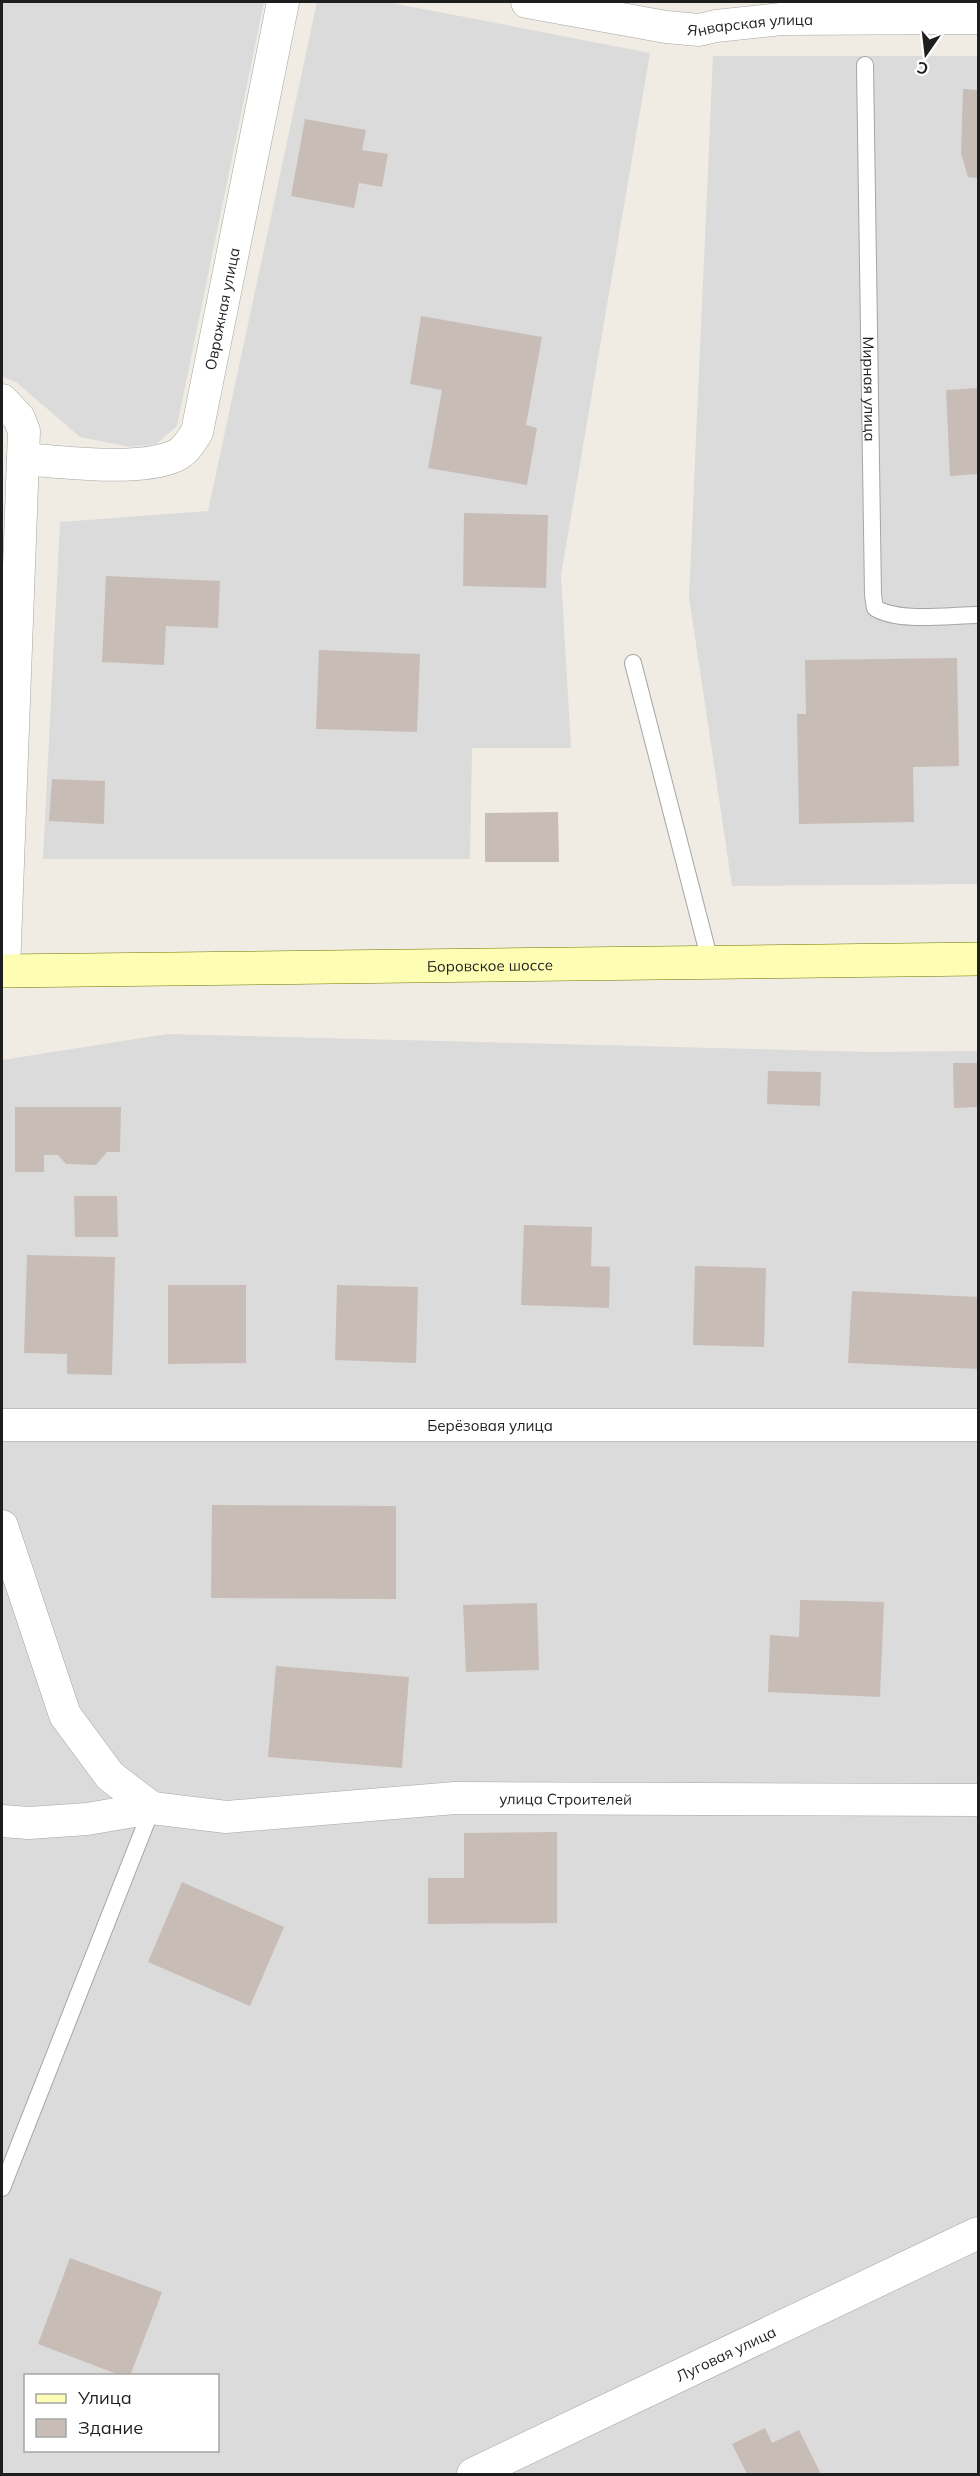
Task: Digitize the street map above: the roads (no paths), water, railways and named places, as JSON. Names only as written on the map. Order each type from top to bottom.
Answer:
[{"type":"main road","name":"Боровское шоссе","points":[[3,971],[978,959]]},
{"type":"street","name":"Овражная улица","points":[[23,445],[90,464],[137,464],[175,456],[187,448],[197,432],[283,2]]},
{"type":"street","name":"Январская улица","points":[[527,2],[699,30],[781,10],[978,18]]},
{"type":"street","points":[[2,400],[19,418],[23,445],[3,971]]},
{"type":"street","name":"Берёзовая улица","points":[[2,1425],[978,1425]]},
{"type":"street","points":[[2,1526],[66,1715],[110,1776],[152,1808]]},
{"type":"street","name":"улица Строителей","points":[[152,1808],[226,1817],[455,1798],[978,1800]]},
{"type":"street","points":[[2,1821],[29,1823],[87,1819],[152,1808]]},
{"type":"street","name":"Луговая улица","points":[[473,2475],[978,2234]]},
{"type":"lane","name":"Мирная улица","points":[[865,65],[875,608],[885,614],[899,616],[978,615]]},
{"type":"lane","points":[[633,663],[710,962]]},
{"type":"lane","points":[[2,2188],[152,1808]]}]
